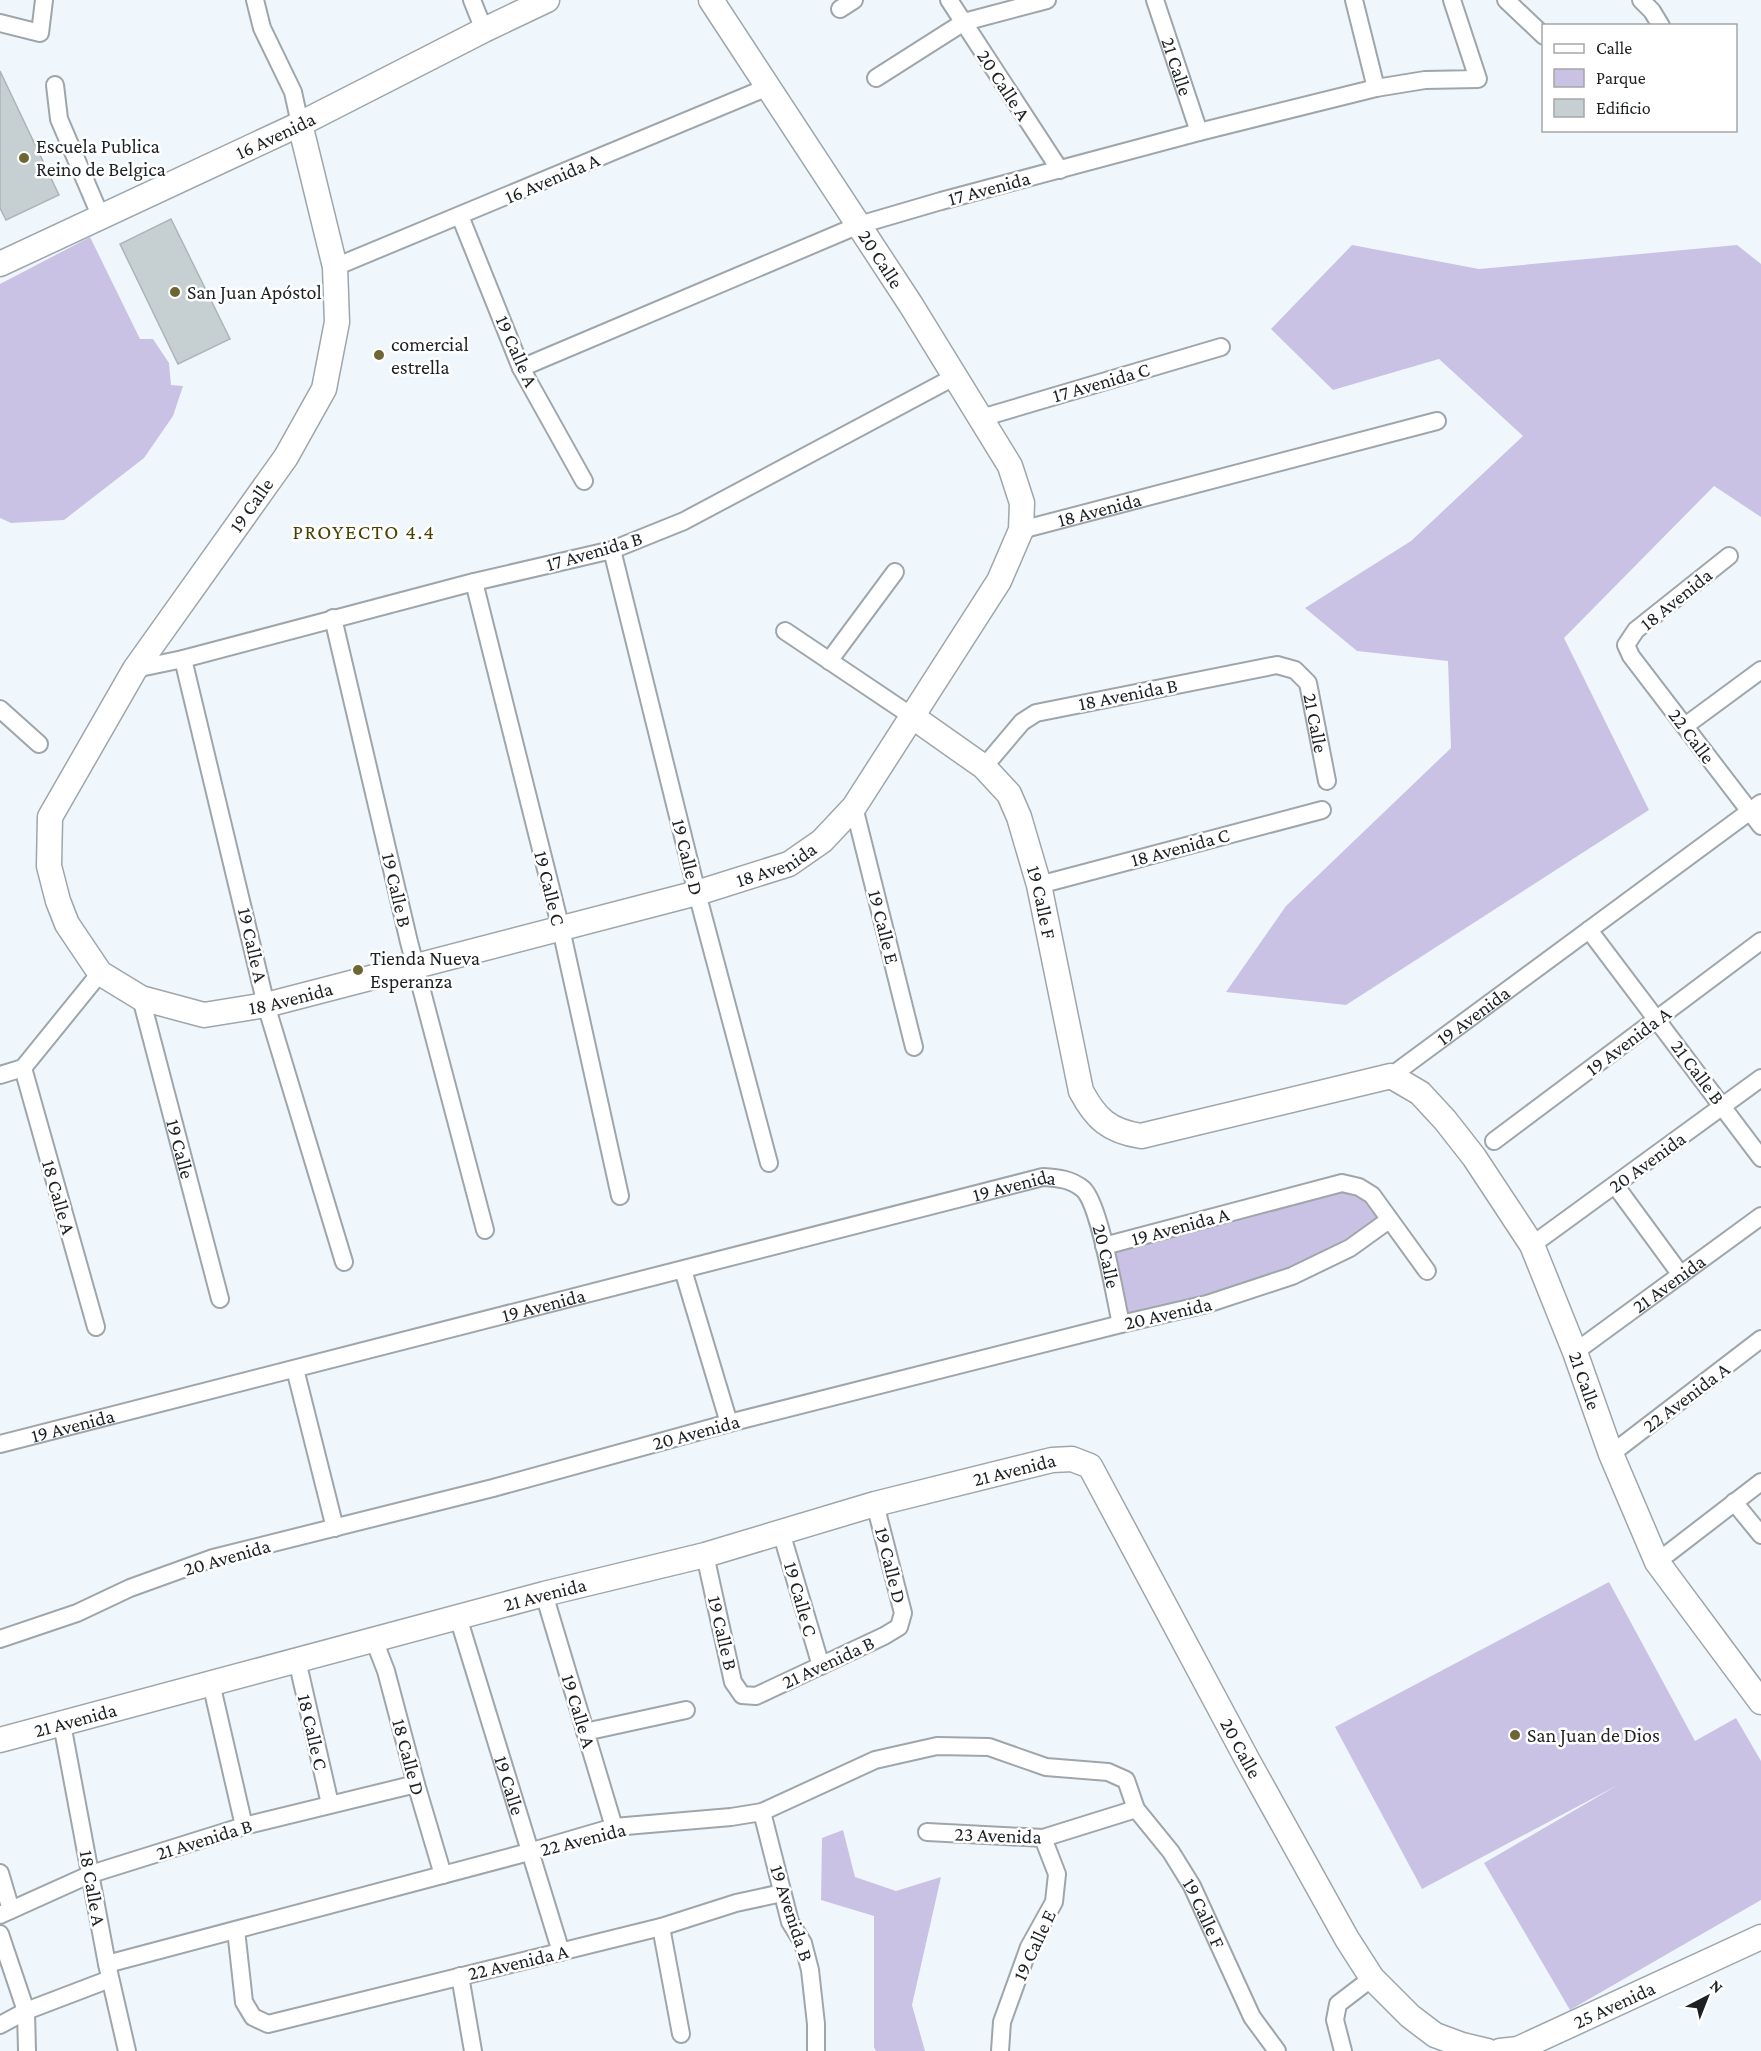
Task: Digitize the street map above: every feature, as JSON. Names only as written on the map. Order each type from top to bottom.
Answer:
[{"type":"street","points":[[0,23],[40,33],[44,0]]},
{"type":"street","name":"19 Calle","points":[[100,973],[68,924],[58,901],[49,866],[50,817],[135,669],[286,457],[324,389],[337,322],[335,267],[292,92],[262,28],[255,0]]},
{"type":"street","points":[[471,0],[484,30]]},
{"type":"street","name":"16 Avenida","points":[[0,264],[100,215],[300,124],[547,0]]},
{"type":"street","name":"20 Calle","points":[[711,0],[956,376],[1010,466],[1022,503],[1021,530]]},
{"type":"street","name":"20 Calle A","points":[[949,0],[1060,170]]},
{"type":"street","points":[[876,78],[964,22],[1047,0]]},
{"type":"street","name":"21 Calle","points":[[1155,0],[1199,132]]},
{"type":"street","points":[[1354,0],[1376,88]]},
{"type":"street","name":"17 Avenida","points":[[521,368],[859,225],[1199,132],[1376,88],[1425,80],[1478,79],[1452,0]]},
{"type":"street","points":[[1506,0],[1542,34]]},
{"type":"street","points":[[1641,0],[1652,11],[1660,24]]},
{"type":"street","points":[[55,85],[59,119],[100,215]]},
{"type":"street","name":"16 Avenida A","points":[[335,267],[768,87]]},
{"type":"street","name":"19 Calle A","points":[[460,216],[521,368],[584,481]]},
{"type":"street","name":"17 Avenida C","points":[[981,418],[1221,346]]},
{"type":"street","name":"17 Avenida B","points":[[183,659],[474,582],[612,550],[684,521],[956,376]]},
{"type":"street","name":"18 Avenida","points":[[100,973],[141,998],[204,1015],[266,1005],[561,929],[697,893],[789,864],[822,841],[854,807],[999,581],[1021,530],[1437,421]]},
{"type":"street","name":"19 Calle D","points":[[612,550],[697,893],[769,1163]]},
{"type":"street","name":"18 Avenida","points":[[1626,645],[1636,630],[1729,556]]},
{"type":"street","points":[[829,661],[896,572]]},
{"type":"street","name":"19 Calle C","points":[[474,582],[561,929],[620,1196]]},
{"type":"street","name":"19 Calle B","points":[[333,618],[415,966],[485,1230]]},
{"type":"street","points":[[785,631],[913,717]]},
{"type":"street","name":"22 Calle","points":[[1626,645],[1631,656],[1685,726],[1755,808],[1761,826]]},
{"type":"street","points":[[135,669],[183,659]]},
{"type":"street","name":"19 Calle A","points":[[183,659],[266,1005],[344,1262]]},
{"type":"street","name":"18 Avenida B","points":[[984,767],[1022,722],[1036,712],[1277,665],[1295,670]]},
{"type":"street","name":"21 Calle","points":[[1295,670],[1308,683],[1327,781]]},
{"type":"street","points":[[1685,726],[1761,670]]},
{"type":"street","points":[[0,709],[39,744]]},
{"type":"street","name":"19 Calle F","points":[[913,717],[984,767],[1009,794],[1019,817],[1039,885],[1081,1091],[1090,1108],[1109,1126]]},
{"type":"street","name":"19 Calle E","points":[[854,807],[914,1047]]},
{"type":"street","name":"19 Avenida","points":[[1109,1126],[1141,1136],[1391,1076],[1755,808]]},
{"type":"street","name":"18 Avenida C","points":[[1039,885],[1322,810]]},
{"type":"street","name":"21 Calle B","points":[[1589,930],[1761,1158]]},
{"type":"street","name":"19 Avenida A","points":[[1494,1141],[1761,940]]},
{"type":"street","points":[[0,1075],[23,1068],[100,973]]},
{"type":"street","name":"19 Calle","points":[[141,998],[220,1299]]},
{"type":"street","name":"18 Calle A","points":[[23,1068],[96,1327]]},
{"type":"street","name":"21 Calle","points":[[1391,1076],[1420,1093],[1444,1120],[1474,1157],[1532,1245],[1575,1352],[1611,1454],[1657,1562],[1761,1702]]},
{"type":"street","name":"20 Avenida","points":[[1532,1245],[1761,1078]]},
{"type":"street","name":"19 Avenida","points":[[0,1444],[1043,1177],[1073,1182],[1085,1191]]},
{"type":"street","name":"19 Avenida A","points":[[1104,1246],[1342,1184],[1359,1187],[1372,1195],[1389,1220]]},
{"type":"street","points":[[1616,1185],[1681,1275]]},
{"type":"street","name":"20 Calle","points":[[1085,1191],[1099,1226],[1121,1324]]},
{"type":"street","name":"21 Avenida","points":[[1575,1352],[1761,1216]]},
{"type":"street","points":[[1389,1220],[1427,1271]]},
{"type":"street","name":"20 Avenida","points":[[0,1639],[77,1613],[130,1588],[213,1558],[494,1488],[729,1423],[1207,1304],[1292,1276],[1350,1248],[1389,1220]]},
{"type":"street","points":[[683,1270],[729,1423]]},
{"type":"street","name":"22 Avenida A","points":[[1611,1454],[1758,1348]]},
{"type":"street","points":[[295,1369],[334,1528]]},
{"type":"street","name":"21 Avenida","points":[[0,1740],[544,1594],[705,1555],[875,1504],[1053,1460],[1072,1459],[1090,1466]]},
{"type":"street","name":"20 Calle","points":[[1090,1466],[1253,1771],[1347,1939],[1372,1978],[1410,2016],[1435,2035],[1487,2051]]},
{"type":"street","points":[[1657,1562],[1761,1482]]},
{"type":"street","points":[[1734,1502],[1761,1535]]},
{"type":"street","name":"19 Calle D","points":[[875,1504],[903,1613],[899,1627]]},
{"type":"street","name":"19 Calle C","points":[[781,1532],[821,1666]]},
{"type":"street","name":"19 Calle B","points":[[705,1555],[734,1682],[742,1695],[756,1696]]},
{"type":"street","name":"19 Calle A","points":[[544,1594],[614,1827]]},
{"type":"street","name":"19 Calle","points":[[458,1617],[561,1952]]},
{"type":"street","name":"21 Avenida B","points":[[756,1696],[885,1636],[899,1627]]},
{"type":"street","name":"18 Calle D","points":[[374,1640],[386,1671],[443,1875]]},
{"type":"street","name":"18 Calle C","points":[[297,1660],[330,1804]]},
{"type":"street","points":[[211,1683],[244,1826]]},
{"type":"street","points":[[585,1732],[686,1710]]},
{"type":"street","name":"18 Calle A","points":[[62,1724],[108,1971],[127,2051]]},
{"type":"street","name":"22 Avenida","points":[[0,2025],[108,1971],[236,1930],[530,1852],[614,1827],[731,1817],[762,1812],[875,1760],[936,1746],[989,1747],[1046,1767],[1108,1772],[1126,1780]]},
{"type":"street","name":"19 Calle F","points":[[1126,1780],[1136,1809],[1171,1852],[1192,1886],[1252,2017],[1277,2051]]},
{"type":"street","name":"21 Avenida B","points":[[5,1912],[91,1874],[244,1826],[416,1784]]},
{"type":"street","name":"23 Avenida","points":[[927,1832],[1043,1838],[1136,1809]]},
{"type":"street","name":"19 Avenida B","points":[[762,1812],[790,1922],[804,1943],[810,1970],[816,2024],[816,2051]]},
{"type":"street","name":"19 Calle E","points":[[1000,2051],[1002,2022],[1025,1958],[1054,1902],[1057,1874],[1043,1838]]},
{"type":"street","points":[[0,1873],[5,1912]]},
{"type":"street","name":"22 Avenida A","points":[[236,1930],[244,2002],[253,2017],[268,2024],[661,1927],[736,1903],[782,1893]]},
{"type":"street","points":[[661,1927],[681,2034]]},
{"type":"street","points":[[0,1934],[26,2011],[27,2051]]},
{"type":"street","name":"25 Avenida","points":[[1500,2051],[1518,2049],[1761,1936]]},
{"type":"street","points":[[460,1976],[473,2051]]},
{"type":"street","points":[[1343,2051],[1335,2020],[1338,2004],[1372,1978]]},
{"type":"green space","points":[[90,237],[140,339],[153,339],[169,363],[171,385],[183,386],[173,416],[144,458],[64,520],[11,523],[0,518],[0,284]]},
{"type":"green space","points":[[1352,245],[1479,269],[1737,245],[1761,264],[1761,517],[1714,486],[1564,638],[1649,810],[1346,1005],[1226,992],[1286,906],[1451,748],[1448,661],[1357,651],[1305,608],[1411,541],[1523,436],[1439,359],[1333,390],[1271,329]]},
{"type":"green space","points":[[1359,1187],[1389,1220],[1292,1276],[1121,1324],[1104,1246]]},
{"type":"green space","points":[[1609,1582],[1695,1741],[1736,1718],[1761,1761],[1761,1900],[1570,2010],[1484,1863],[1618,1785],[1422,1889],[1335,1727]]},
{"type":"green space","points":[[843,1830],[855,1877],[896,1891],[941,1877],[912,2005],[925,2051],[876,2051],[874,2047],[874,1916],[821,1900],[822,1838]]},
{"type":"building","points":[[0,71],[59,195],[6,220],[0,208]]},
{"type":"building","name":"San Juan Apóstol","points":[[171,219],[230,339],[178,364],[120,244]]},
{"type":"place","name":"Escuela Publica Reino de Belgica","points":[[24,158]]},
{"type":"place","name":"San Juan Apóstol","points":[[175,292]]},
{"type":"place","name":"comercial estrella","points":[[379,355]]},
{"type":"place","name":"Tienda Nueva Esperanza","points":[[358,970]]},
{"type":"place","name":"San Juan de Dios","points":[[1515,1735]]},
{"type":"district","name":"PROYECTO 4.4","points":[[364,532]]}]
